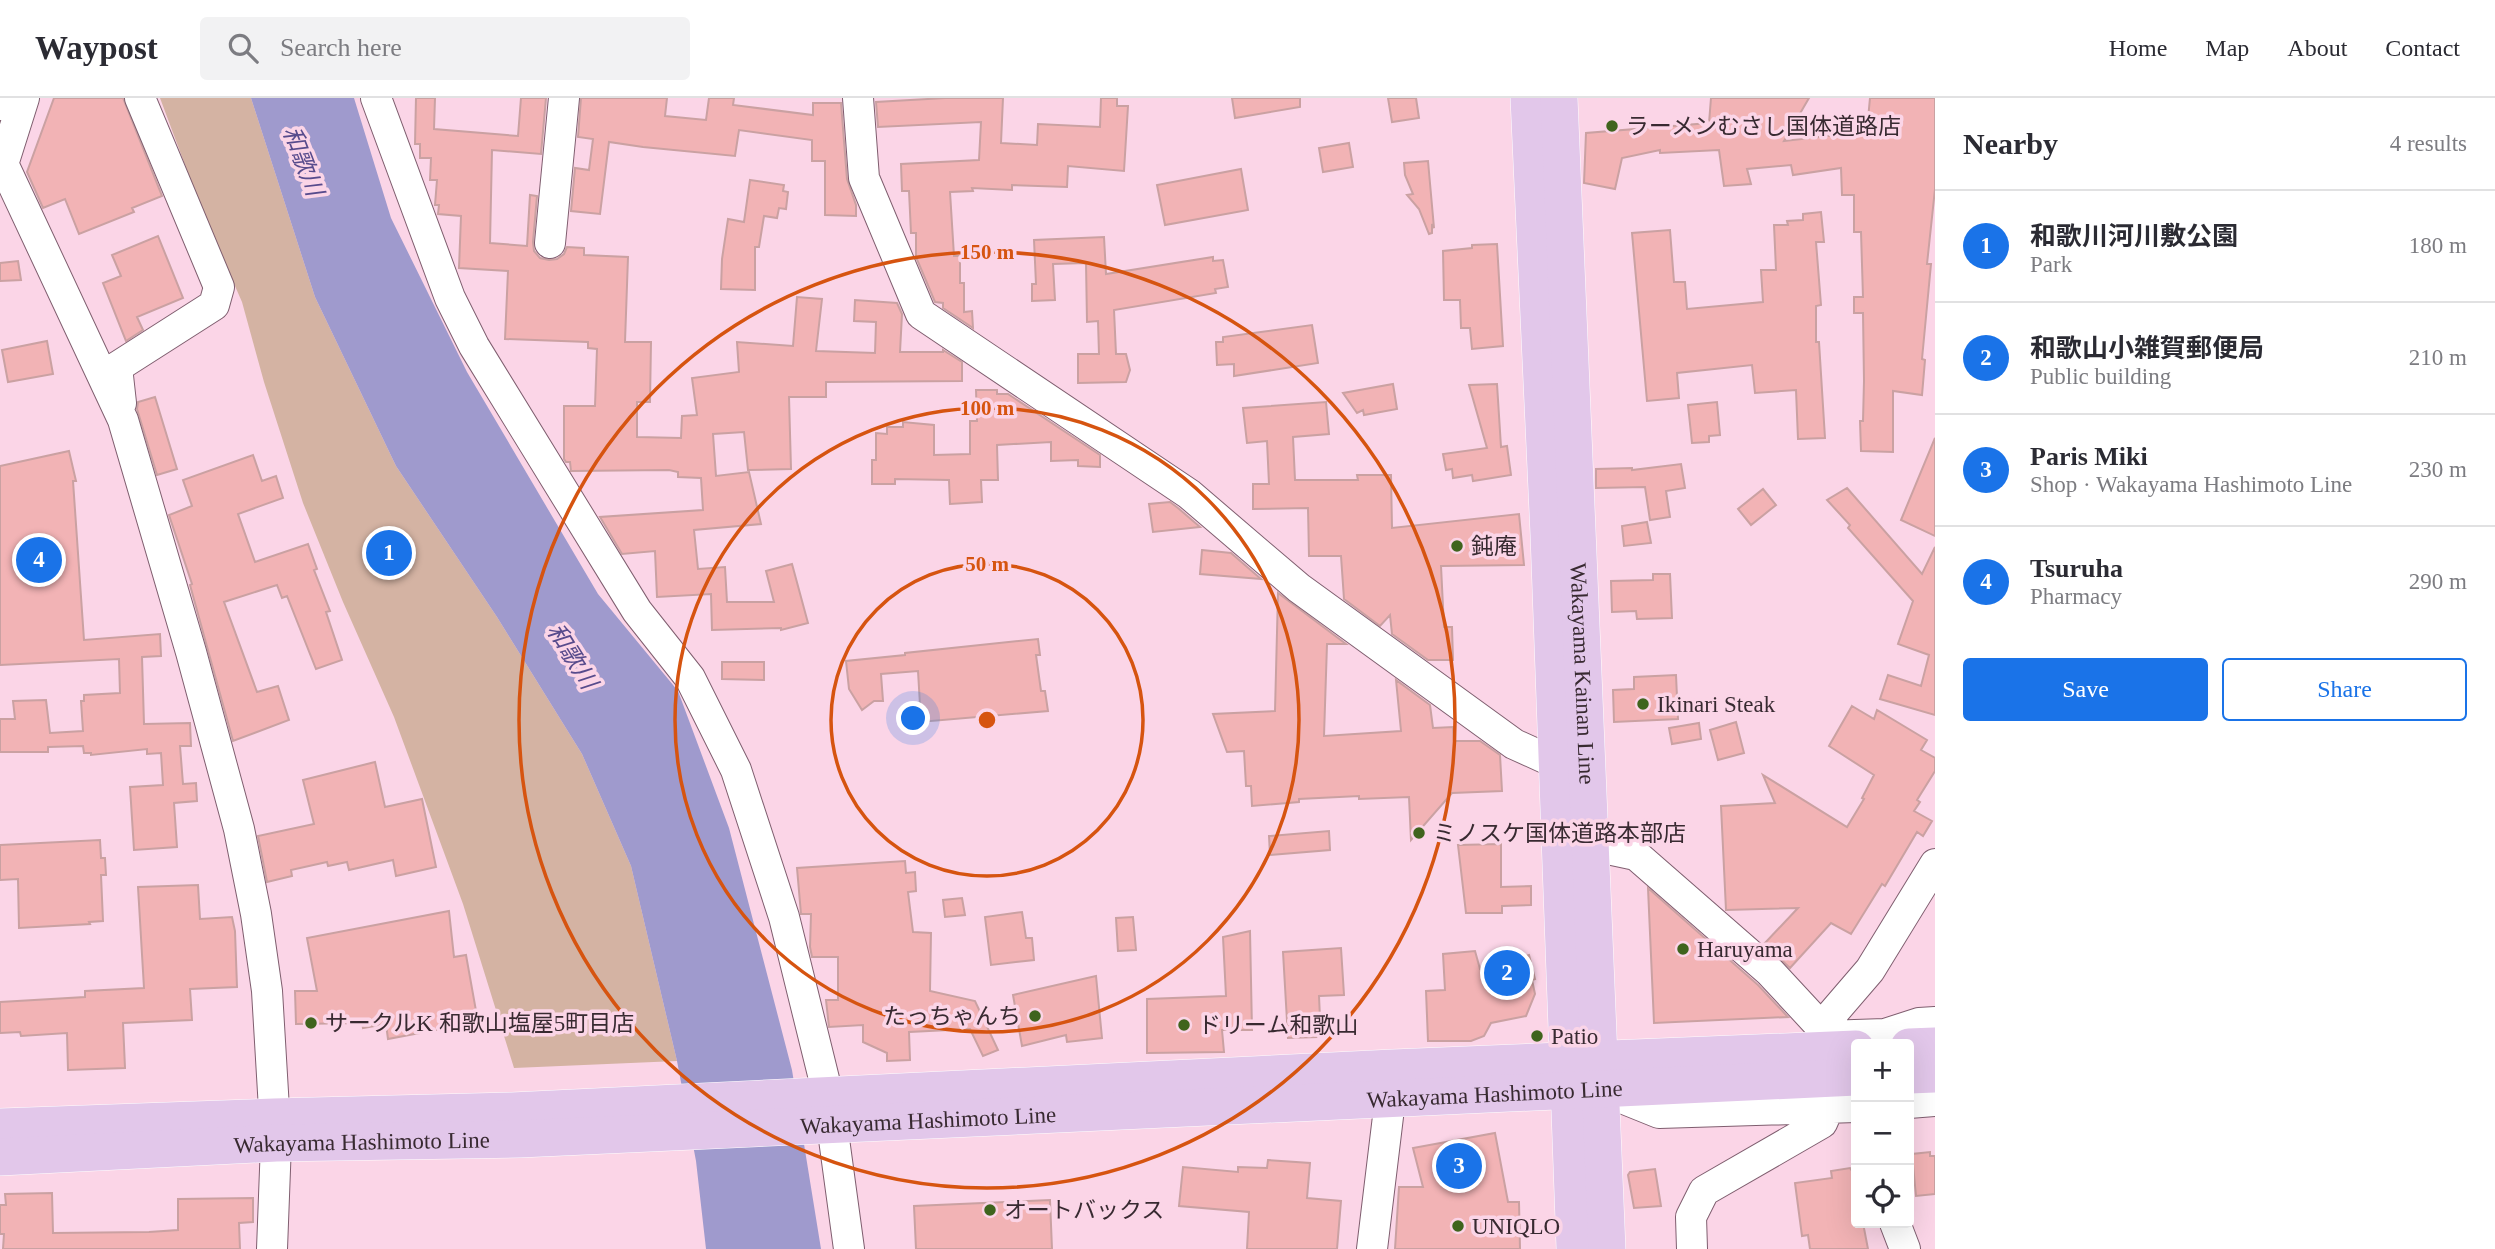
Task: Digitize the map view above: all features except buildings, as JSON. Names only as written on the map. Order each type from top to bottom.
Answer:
[{"type":"main road","name":"Wakayama Kainan Line","points":[[1529,98],[1572,763]]},
{"type":"main road","name":"Wakayama Kainan Line","points":[[1559,98],[1572,763],[1567,845],[1583,1075],[1607,1249]]},
{"type":"main road","points":[[1914,1047],[1935,1046]]},
{"type":"main road","name":"Wakayama Hashimoto Line","points":[[823,1111],[1390,1100],[1583,1075],[1851,1049]]},
{"type":"main road","points":[[1914,1075],[1935,1074]]},
{"type":"main road","name":"Wakayama Hashimoto Line","points":[[0,1127],[275,1130],[516,1125],[1583,1075],[1851,1077]]},
{"type":"main road","name":"Wakayama Kainan Line","points":[[1575,1249],[1583,1075]]},
{"type":"main road","name":"Wakayama Hashimoto Line","points":[[0,1157],[275,1130]]},
{"type":"street","points":[[0,104],[2,98]]},
{"type":"street","points":[[24,98],[1,166],[123,420],[191,652],[239,829],[256,914],[267,991],[275,1130],[272,1249]]},
{"type":"street","points":[[123,420],[117,367],[214,305],[219,287],[140,98]]},
{"type":"street","points":[[376,98],[450,298],[474,346],[622,587],[690,678],[736,770],[784,917],[849,1249]]},
{"type":"street","points":[[550,243],[564,98]]},
{"type":"street","points":[[858,98],[864,178],[921,314],[1189,494],[1299,588],[1514,744],[1572,763]]},
{"type":"street","points":[[1567,845],[1636,855],[1770,972],[1822,1032]]},
{"type":"street","points":[[1822,1032],[1870,970],[1935,864]]},
{"type":"street","points":[[1583,1075],[1637,1043],[1822,1032],[1885,1034],[1919,1023],[1935,1022]]},
{"type":"street","points":[[1583,1075],[1659,1113],[1843,1107]]},
{"type":"street","points":[[1371,1249],[1390,1100]]},
{"type":"street","points":[[1914,1103],[1935,1101]]},
{"type":"street","points":[[1692,1249],[1691,1217],[1704,1191],[1822,1123],[1843,1107]]},
{"type":"street","points":[[1897,1228],[1905,1249]]},
{"type":"shaded area","points":[[160,98],[251,98],[315,297],[396,466],[497,617],[582,754],[631,866],[677,1061],[514,1068],[463,904],[394,717],[303,503],[264,382],[242,302],[203,213]]},
{"type":"water","name":"和歌川","points":[[251,98],[354,98],[391,218],[467,372],[598,594],[678,691],[729,828],[792,1070],[821,1249],[706,1249],[696,1161],[677,1061],[631,866],[582,754],[497,617],[396,466],[315,297]]},
{"type":"place","name":"ラーメンむさし国体道路店","points":[[1612,126]]},
{"type":"place","name":"鈍庵","points":[[1457,546]]},
{"type":"place","name":"和歌川河川敷公園","points":[[389,553]]},
{"type":"place","name":"Tsuruha","points":[[39,560]]},
{"type":"place","name":"Ikinari Steak","points":[[1643,704]]},
{"type":"place","name":"ミノスケ国体道路本部店","points":[[1419,833]]},
{"type":"place","name":"Haruyama","points":[[1683,949]]},
{"type":"place","name":"和歌山小雑賀郵便局","points":[[1507,973]]},
{"type":"place","name":"たっちゃんち","points":[[1035,1016]]},
{"type":"place","name":"サークルK 和歌山塩屋5町目店","points":[[311,1023]]},
{"type":"place","name":"ドリーム和歌山","points":[[1184,1025]]},
{"type":"place","name":"Patio","points":[[1537,1036]]},
{"type":"place","name":"Paris Miki","points":[[1459,1166]]},
{"type":"place","name":"オートバックス","points":[[990,1210]]},
{"type":"place","name":"UNIQLO","points":[[1458,1226]]}]
